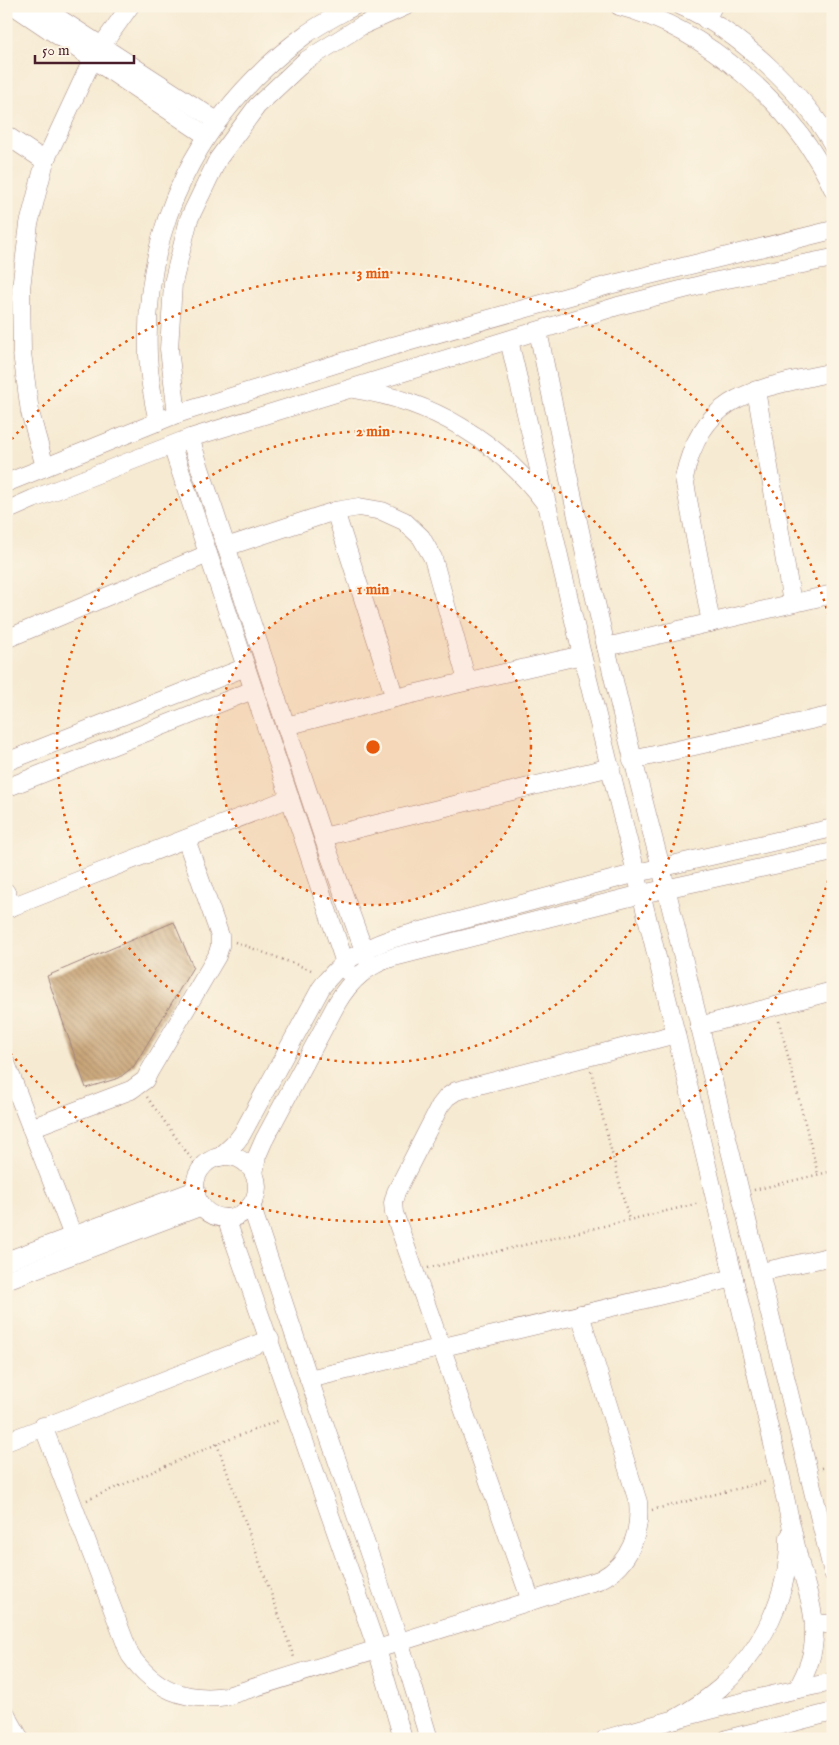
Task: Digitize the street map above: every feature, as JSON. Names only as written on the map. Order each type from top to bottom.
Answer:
[{"type":"street","points":[[14,6],[217,121]]},
{"type":"street","points":[[40,6],[207,136]]},
{"type":"street","points":[[45,466],[14,356],[28,224],[45,161],[97,52],[130,6]]},
{"type":"street","points":[[158,422],[151,390],[148,348],[150,299],[156,258],[164,226],[190,164],[217,121],[258,74],[306,34],[354,6]]},
{"type":"street","points":[[177,414],[169,349],[173,283],[189,219],[218,159],[256,106],[305,61],[361,26],[406,6]]},
{"type":"street","points":[[619,6],[637,11],[696,39],[749,78],[794,125],[833,189]]},
{"type":"street","points":[[686,7],[710,13],[791,88],[833,145]]},
{"type":"street","points":[[6,135],[45,161]]},
{"type":"street","points":[[6,483],[177,414],[393,346],[600,288],[833,230]]},
{"type":"street","points":[[6,511],[190,438],[538,331],[665,294],[760,272],[833,258]]},
{"type":"street","points":[[538,331],[632,760],[661,867],[833,1572]]},
{"type":"street","points":[[509,340],[582,655],[676,1034],[814,1622],[815,1634],[811,1657],[797,1689]]},
{"type":"street","points":[[517,374],[545,366]]},
{"type":"street","points":[[711,623],[684,478],[692,449],[707,423],[720,409],[737,398],[756,390],[833,372]]},
{"type":"street","points":[[351,389],[379,394],[413,404],[434,412],[465,429],[505,459],[521,474],[548,507]]},
{"type":"street","points":[[756,390],[792,603]]},
{"type":"street","points":[[190,438],[323,837],[363,950],[371,966]]},
{"type":"street","points":[[172,446],[351,982]]},
{"type":"street","points":[[23,476],[33,499]]},
{"type":"street","points":[[226,547],[335,511],[359,507],[382,511],[404,521],[421,537],[433,558],[467,681]]},
{"type":"street","points":[[335,511],[395,698]]},
{"type":"street","points":[[6,639],[208,554]]},
{"type":"street","points":[[606,646],[833,594]]},
{"type":"street","points":[[286,726],[395,698],[582,655]]},
{"type":"street","points":[[6,762],[246,667]]},
{"type":"street","points":[[6,788],[253,690]]},
{"type":"street","points":[[632,760],[833,715]]},
{"type":"street","points":[[323,837],[611,767]]},
{"type":"street","points":[[8,903],[186,839],[290,798]]},
{"type":"street","points":[[833,828],[637,873],[391,939],[363,950],[329,976],[321,988],[242,1134],[220,1157],[205,1165],[200,1171],[196,1184],[199,1198],[213,1215],[226,1218],[238,1216],[251,1205],[257,1190],[254,1174],[257,1156],[264,1140],[337,1003],[351,982],[371,966],[394,957],[666,888],[833,852]]},
{"type":"street","points":[[31,1128],[139,1086],[150,1072],[217,956],[220,936],[186,839]]},
{"type":"street","points":[[699,1026],[833,991]]},
{"type":"street","points":[[531,1601],[414,1272],[394,1213],[393,1202],[396,1192],[440,1106],[447,1097],[456,1091],[676,1034]]},
{"type":"street","points":[[6,1064],[74,1236]]},
{"type":"street","points":[[220,1157],[236,1158],[244,1162],[254,1174]]},
{"type":"street","points":[[6,1261],[74,1236],[199,1198]]},
{"type":"street","points":[[6,1280],[199,1198]]},
{"type":"street","points":[[251,1205],[400,1643],[429,1739]]},
{"type":"street","points":[[226,1218],[377,1649],[403,1739]]},
{"type":"street","points":[[761,1272],[833,1256]]},
{"type":"street","points":[[309,1379],[734,1278]]},
{"type":"street","points":[[43,1426],[130,1655],[139,1668],[165,1688],[195,1698],[227,1696],[601,1579],[617,1567],[630,1551],[637,1533],[640,1513],[580,1314]]},
{"type":"street","points":[[6,1442],[43,1426],[272,1346],[298,1345]]},
{"type":"street","points":[[675,1719],[699,1705],[720,1688],[739,1669],[756,1647],[779,1598],[786,1571],[789,1544],[788,1517]]},
{"type":"street","points":[[820,1519],[833,1536]]},
{"type":"street","points":[[814,1622],[833,1623]]},
{"type":"street","points":[[605,1739],[675,1719],[833,1682]]},
{"type":"street","points":[[727,1739],[833,1712]]},
{"type":"street","points":[[6,1714],[20,1739]]},
{"type":"path","points":[[220,936],[329,976]]},
{"type":"path","points":[[775,1006],[818,1174]]},
{"type":"path","points":[[587,1056],[629,1220]]},
{"type":"path","points":[[139,1086],[200,1171]]},
{"type":"path","points":[[740,1193],[833,1171]]},
{"type":"path","points":[[414,1272],[714,1199]]},
{"type":"path","points":[[73,1505],[217,1444],[296,1414]]},
{"type":"path","points":[[217,1444],[300,1674]]},
{"type":"path","points":[[808,1471],[833,1465]]},
{"type":"path","points":[[640,1513],[781,1478]]},
{"type":"building","points":[[174,922],[193,967],[134,1066],[119,1078],[86,1088],[47,976]]}]
